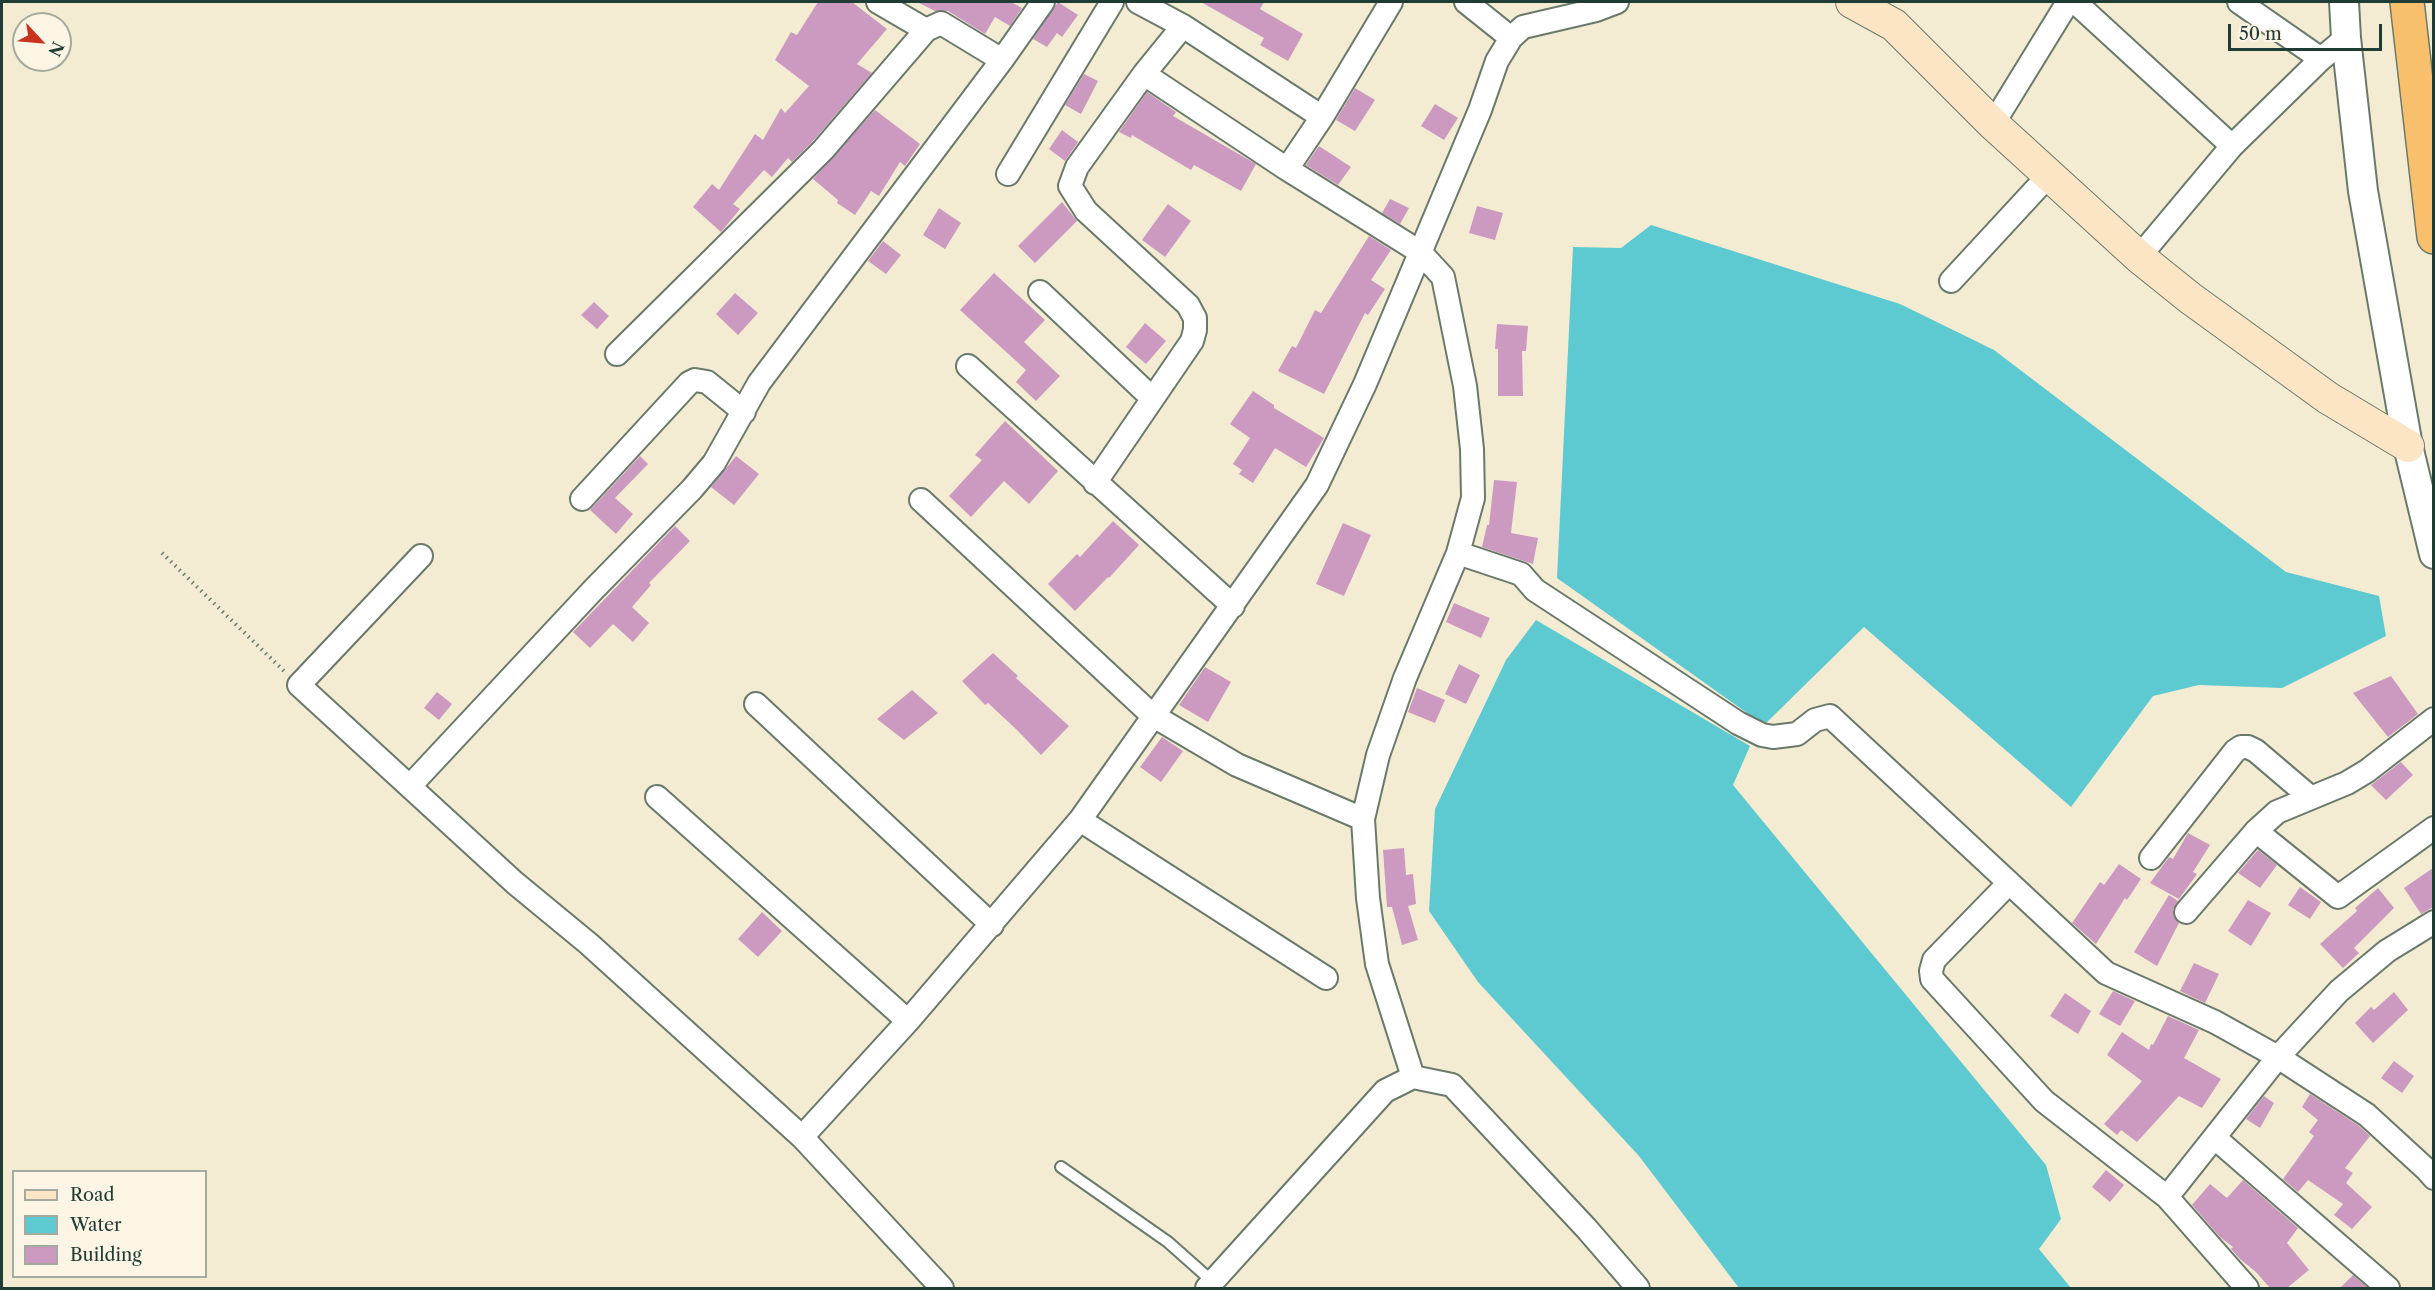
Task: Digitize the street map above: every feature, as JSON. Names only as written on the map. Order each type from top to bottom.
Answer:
[{"type":"highway","points":[[2407,2],[2433,237]]},
{"type":"main road","points":[[1855,2],[1894,25],[2049,176],[2139,257],[2190,298],[2328,398],[2408,446]]},
{"type":"street","points":[[878,2],[926,30]]},
{"type":"street","points":[[410,786],[714,463],[759,383],[1043,2]]},
{"type":"street","points":[[1008,174],[1112,2]]},
{"type":"street","points":[[1138,2],[1183,26],[1322,117]]},
{"type":"street","points":[[1287,169],[1322,117],[1391,2]]},
{"type":"street","points":[[1466,2],[1511,38]]},
{"type":"street","points":[[802,1137],[908,1022],[1080,820],[1152,715],[1233,606],[1317,485],[1365,384],[1480,110],[1497,61],[1511,38],[1523,27],[1596,10],[1617,2]]},
{"type":"street","points":[[1994,124],[2068,2]]},
{"type":"street","points":[[2075,2],[2232,146]]},
{"type":"street","points":[[2239,2],[2321,59]]},
{"type":"street","points":[[2344,2],[2363,191],[2408,446],[2433,552]]},
{"type":"street","points":[[617,354],[823,150],[926,30],[941,23],[1002,60]]},
{"type":"street","points":[[1095,483],[1192,341],[1194,318],[1188,305],[1086,211],[1070,186],[1077,167],[1144,74],[1183,26]]},
{"type":"street","points":[[2139,257],[2232,146],[2321,59],[2346,38]]},
{"type":"street","points":[[1144,74],[1287,169],[1420,252],[1443,277],[1465,386],[1472,449],[1473,498],[1458,553],[1405,678],[1378,755],[1363,819],[1368,898],[1377,964],[1413,1077]]},
{"type":"street","points":[[1951,280],[2049,176]]},
{"type":"street","points":[[1040,292],[1152,398]]},
{"type":"street","points":[[968,366],[1233,606]]},
{"type":"street","points":[[582,499],[689,382],[700,380],[707,382],[744,412]]},
{"type":"street","points":[[921,500],[1152,715],[1237,765],[1363,819]]},
{"type":"street","points":[[1458,553],[1521,574],[1535,590],[1738,723],[1762,735],[1773,737],[1797,734],[1815,720],[1830,716],[2106,973],[2215,1022],[2278,1057],[2367,1115],[2433,1178]]},
{"type":"street","points":[[421,556],[299,685],[515,883],[589,944],[802,1137],[942,1288]]},
{"type":"street","points":[[756,704],[992,925]]},
{"type":"street","points":[[2186,912],[2256,831],[2277,812],[2347,783],[2367,771],[2433,718]]},
{"type":"street","points":[[2151,858],[2235,751],[2241,747],[2248,747],[2256,751],[2310,797]]},
{"type":"street","points":[[657,797],[908,1022]]},
{"type":"street","points":[[1080,820],[1326,978]]},
{"type":"street","points":[[2256,831],[2337,897],[2433,828]]},
{"type":"street","points":[[2009,883],[1934,960],[1930,970],[1932,979],[2044,1101],[2167,1197],[2247,1288]]},
{"type":"street","points":[[2167,1197],[2278,1057],[2339,991],[2387,951],[2433,922]]},
{"type":"street","points":[[1210,1285],[1385,1091],[1413,1077],[1452,1085],[1586,1228],[1638,1288]]},
{"type":"street","points":[[2215,1138],[2388,1288]]},
{"type":"lane","points":[[1060,1167],[1167,1242],[1210,1285]]},
{"type":"path","points":[[162,553],[299,685]]},
{"type":"water","points":[[1651,225],[1900,304],[1994,350],[2286,572],[2379,596],[2386,636],[2282,688],[2199,685],[2153,696],[2071,807],[1864,627],[1764,725],[1557,578],[1573,247],[1621,248]]},
{"type":"water","points":[[1536,620],[1750,746],[1733,785],[2046,1165],[2061,1219],[2039,1249],[2071,1288],[1739,1288],[1639,1156],[1478,982],[1429,911],[1435,809],[1506,660]]},
{"type":"building","points":[[818,2],[852,2],[887,29],[857,64],[872,73],[792,162],[788,158],[772,177],[764,170],[733,204],[740,209],[721,232],[693,207],[712,184],[719,190],[755,134],[763,140],[781,108],[785,113],[809,86],[775,60],[791,32],[797,35]]},
{"type":"building","points":[[917,2],[1011,2],[1022,8],[1010,26],[995,17],[985,34],[948,11],[935,11]]},
{"type":"building","points":[[1058,2],[1078,15],[1062,37],[1057,33],[1047,47],[1033,39]]},
{"type":"building","points":[[1201,2],[1264,2],[1260,9],[1303,34],[1288,61],[1260,45],[1264,38]]},
{"type":"building","points":[[1084,74],[1098,81],[1081,114],[1065,105]]},
{"type":"building","points":[[1355,88],[1375,100],[1355,131],[1336,120]]},
{"type":"building","points":[[1147,92],[1176,112],[1173,116],[1256,164],[1241,191],[1194,165],[1191,170],[1132,135],[1131,138],[1119,132]]},
{"type":"building","points":[[1435,104],[1458,118],[1444,140],[1421,126]]},
{"type":"building","points":[[875,110],[920,144],[905,166],[900,162],[879,196],[871,191],[855,215],[837,203],[838,200],[813,179]]},
{"type":"building","points":[[1062,130],[1078,142],[1065,161],[1049,149]]},
{"type":"building","points":[[1319,146],[1351,167],[1338,185],[1306,165]]},
{"type":"building","points":[[1390,199],[1409,208],[1400,224],[1382,213]]},
{"type":"building","points":[[1062,202],[1077,221],[1035,263],[1018,246]]},
{"type":"building","points":[[1168,204],[1191,221],[1165,257],[1142,240]]},
{"type":"building","points":[[1477,206],[1503,213],[1495,240],[1469,233]]},
{"type":"building","points":[[939,208],[961,223],[945,249],[923,235]]},
{"type":"building","points":[[1369,236],[1391,250],[1371,280],[1385,289],[1368,315],[1365,313],[1324,394],[1278,371],[1292,346],[1296,348],[1315,310],[1321,313]]},
{"type":"building","points":[[883,241],[901,255],[886,274],[868,261]]},
{"type":"building","points":[[994,273],[1045,320],[1024,342],[1060,376],[1036,401],[1016,382],[1026,370],[960,310]]},
{"type":"building","points":[[735,293],[758,313],[738,335],[716,314]]},
{"type":"building","points":[[594,302],[609,316],[597,329],[581,315]]},
{"type":"building","points":[[1145,323],[1166,341],[1146,364],[1126,347]]},
{"type":"building","points":[[1497,324],[1528,326],[1526,351],[1522,351],[1523,396],[1498,396],[1498,349],[1495,349]]},
{"type":"building","points":[[1253,391],[1274,405],[1274,408],[1324,438],[1306,467],[1275,448],[1253,483],[1239,474],[1242,470],[1233,464],[1250,438],[1230,424]]},
{"type":"building","points":[[1005,421],[1058,471],[1029,504],[1004,481],[971,517],[949,496],[982,460],[975,455]]},
{"type":"building","points":[[640,456],[648,464],[615,498],[633,514],[616,534],[590,510]]},
{"type":"building","points":[[736,456],[759,474],[734,505],[711,487]]},
{"type":"building","points":[[1494,480],[1517,482],[1511,533],[1538,538],[1533,564],[1482,547],[1487,525],[1489,525]]},
{"type":"building","points":[[1113,521],[1139,545],[1075,611],[1048,584],[1077,554],[1080,557]]},
{"type":"building","points":[[1343,523],[1371,535],[1344,596],[1316,584]]},
{"type":"building","points":[[675,526],[690,541],[649,583],[651,585],[632,607],[649,623],[633,642],[613,624],[590,648],[573,632]]},
{"type":"building","points":[[1454,603],[1490,618],[1481,638],[1446,622]]},
{"type":"building","points":[[993,653],[1018,676],[1016,678],[1069,726],[1041,755],[1017,730],[988,703],[985,705],[962,681]]},
{"type":"building","points":[[1459,664],[1480,675],[1466,704],[1445,694]]},
{"type":"building","points":[[1205,667],[1231,682],[1208,722],[1179,705]]},
{"type":"building","points":[[2391,676],[2418,714],[2388,737],[2353,693]]},
{"type":"building","points":[[1417,688],[1445,700],[1435,723],[1408,712]]},
{"type":"building","points":[[912,690],[938,713],[904,740],[877,719]]},
{"type":"building","points":[[437,692],[452,704],[439,720],[424,708]]},
{"type":"building","points":[[1162,737],[1183,751],[1161,782],[1140,767]]},
{"type":"building","points":[[2401,762],[2413,775],[2386,800],[2371,785]]},
{"type":"building","points":[[2188,833],[2210,845],[2193,872],[2197,874],[2179,899],[2150,883],[2169,857],[2173,859]]},
{"type":"building","points":[[1404,848],[1406,875],[1413,874],[1416,904],[1408,906],[1418,940],[1402,945],[1392,907],[1387,907],[1383,850]]},
{"type":"building","points":[[2258,850],[2277,865],[2260,888],[2238,873]]},
{"type":"building","points":[[2119,864],[2141,879],[2127,900],[2125,898],[2096,944],[2072,923],[2100,882],[2104,885]]},
{"type":"building","points":[[2433,868],[2433,907],[2421,914],[2404,888]]},
{"type":"building","points":[[2300,887],[2321,902],[2310,919],[2288,905]]},
{"type":"building","points":[[2378,888],[2394,908],[2354,948],[2359,953],[2343,968],[2320,944],[2357,911],[2355,908]]},
{"type":"building","points":[[2169,895],[2178,901],[2173,910],[2174,917],[2179,923],[2157,966],[2134,952]]},
{"type":"building","points":[[2248,900],[2271,913],[2251,946],[2228,931]]},
{"type":"building","points":[[762,912],[782,931],[758,957],[738,939]]},
{"type":"building","points":[[2194,963],[2219,974],[2205,1003],[2180,991]]},
{"type":"building","points":[[2113,991],[2135,1001],[2120,1026],[2099,1014]]},
{"type":"building","points":[[2394,992],[2408,1010],[2373,1043],[2355,1023],[2371,1007],[2374,1010]]},
{"type":"building","points":[[2065,993],[2091,1011],[2078,1034],[2050,1016]]},
{"type":"building","points":[[2168,1016],[2199,1030],[2184,1058],[2221,1079],[2202,1108],[2179,1096],[2137,1142],[2121,1130],[2117,1135],[2104,1124],[2142,1081],[2107,1055],[2122,1032],[2149,1050]]},
{"type":"building","points":[[2394,1061],[2414,1076],[2402,1093],[2381,1078]]},
{"type":"building","points":[[2310,1094],[2359,1126],[2370,1136],[2345,1168],[2353,1173],[2346,1183],[2372,1207],[2352,1229],[2334,1215],[2343,1204],[2308,1180],[2298,1192],[2283,1179],[2314,1136],[2309,1132],[2318,1120],[2302,1107]]},
{"type":"building","points":[[2264,1096],[2274,1103],[2260,1128],[2246,1119]]},
{"type":"building","points":[[2106,1170],[2124,1185],[2110,1202],[2092,1187]]},
{"type":"building","points":[[2243,1180],[2298,1228],[2287,1243],[2309,1270],[2287,1288],[2270,1288],[2240,1259],[2231,1249],[2233,1247],[2220,1237],[2192,1205],[2210,1184],[2227,1198]]},
{"type":"building","points":[[2353,1275],[2368,1288],[2340,1288]]}]
